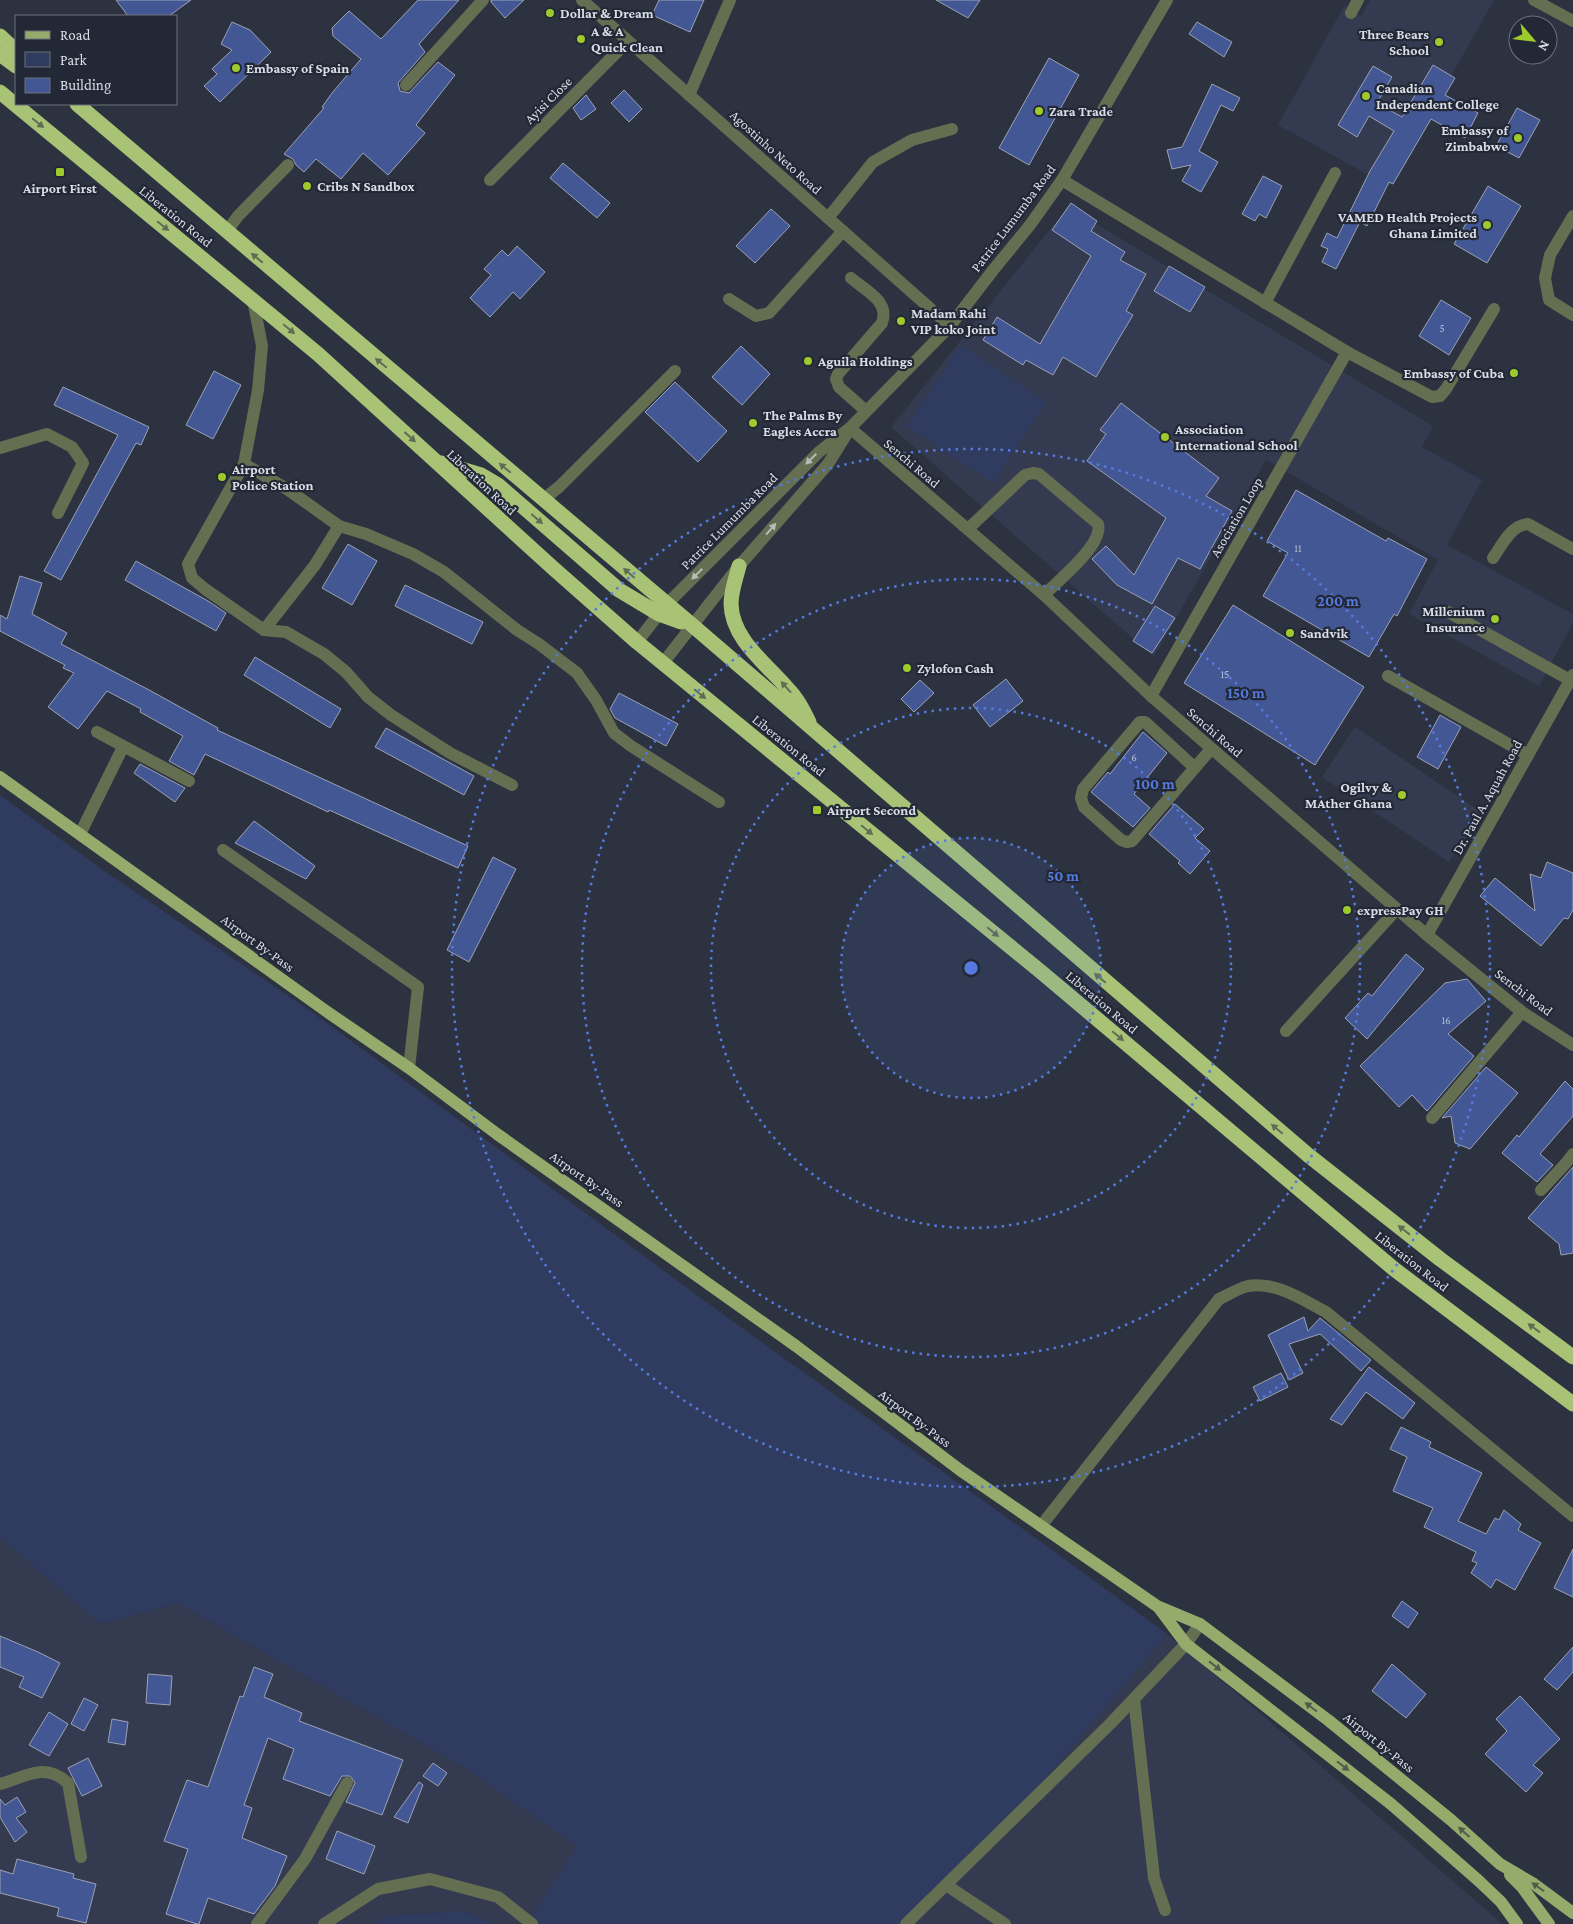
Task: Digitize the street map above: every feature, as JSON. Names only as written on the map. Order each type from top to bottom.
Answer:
[{"type":"highway","points":[[0,36],[15,50]]},
{"type":"highway","points":[[0,54],[15,65]]},
{"type":"highway","name":"Liberation Road","points":[[0,92],[15,104]]},
{"type":"highway","name":"Liberation Road","points":[[16,105],[318,354],[637,642],[1040,970],[1394,1270],[1573,1404]]},
{"type":"highway","name":"Liberation Road","points":[[78,105],[543,500],[662,609],[692,625],[1093,972],[1308,1155],[1440,1259],[1573,1357]]},
{"type":"highway","points":[[436,461],[481,475],[498,485],[619,590],[662,609]]},
{"type":"highway","points":[[739,566],[731,604],[737,627],[755,655],[789,690],[802,708],[811,728]]},
{"type":"main road","name":"Airport By-Pass","points":[[0,777],[788,1341],[960,1470],[1157,1606],[1200,1624],[1328,1720],[1452,1820],[1500,1864],[1534,1884],[1573,1913]]},
{"type":"main road","name":"Airport By-Pass","points":[[1157,1606],[1186,1644],[1391,1804],[1479,1881],[1501,1902],[1517,1924]]},
{"type":"main road","points":[[1500,1864],[1522,1887],[1549,1924]]},
{"type":"street","points":[[406,85],[483,0]]},
{"type":"street","name":"Agostinho Neto Road","points":[[582,0],[950,326]]},
{"type":"street","points":[[690,95],[730,0]]},
{"type":"street","name":"Patrice Lumumba Road","points":[[637,642],[662,609],[819,452],[850,428],[950,326],[1030,225],[1062,180],[1167,0]]},
{"type":"street","points":[[1351,13],[1358,0]]},
{"type":"street","points":[[1534,0],[1573,21]]},
{"type":"street","name":"Ayisi Close","points":[[490,180],[628,41]]},
{"type":"street","points":[[828,218],[873,162],[912,140],[952,129]]},
{"type":"street","points":[[226,231],[238,216],[288,165]]},
{"type":"street","points":[[1265,303],[1336,173]]},
{"type":"street","points":[[1062,180],[1347,352],[1432,397],[1440,396],[1494,309]]},
{"type":"street","points":[[1573,216],[1550,255],[1545,278],[1549,300],[1573,315]]},
{"type":"street","points":[[730,298],[756,316],[769,313],[843,231]]},
{"type":"street","points":[[851,278],[882,303],[885,315],[882,323],[838,374],[836,379],[839,387],[866,411]]},
{"type":"street","points":[[253,300],[262,346],[258,390],[244,464],[188,564],[192,578],[205,590],[264,630],[286,632],[317,650],[346,672],[368,697],[391,715],[450,753],[512,785]]},
{"type":"street","name":"Asociation Loop","points":[[1151,696],[1347,352]]},
{"type":"street","points":[[543,500],[560,486],[674,371]]},
{"type":"street","name":"Patrice Lumumba Road","points":[[663,663],[739,566],[828,464],[850,428]]},
{"type":"street","name":"Senchi Road","points":[[850,428],[1044,594],[1151,696],[1427,935],[1522,1012],[1573,1045]]},
{"type":"street","points":[[0,448],[47,434],[72,447],[83,464],[58,513]]},
{"type":"street","points":[[244,464],[287,490],[339,526],[366,534],[413,554],[444,572],[517,630],[540,644],[577,674],[596,700],[614,733],[719,802]]},
{"type":"street","points":[[968,529],[1026,475],[1033,473],[1039,474],[1098,524],[1100,528],[1094,542],[1071,570],[1044,594]]},
{"type":"street","points":[[1493,558],[1514,528],[1521,524],[1528,524],[1573,548]]},
{"type":"street","points":[[264,630],[315,565],[339,526]]},
{"type":"street","points":[[1448,612],[1571,678]]},
{"type":"street","points":[[1388,676],[1528,755]]},
{"type":"street","name":"Dr. Paul A. Aquah Road","points":[[1427,935],[1571,678]]},
{"type":"street","points":[[1195,768],[1145,722],[1140,722],[1083,789],[1081,798],[1084,806],[1121,840],[1132,841],[1195,768],[1211,749]]},
{"type":"street","points":[[97,732],[189,780]]},
{"type":"street","points":[[80,834],[123,747]]},
{"type":"street","points":[[224,850],[418,986],[409,1068]]},
{"type":"street","points":[[1286,1031],[1397,909]]},
{"type":"street","points":[[1432,1118],[1522,1012]]},
{"type":"street","points":[[1540,1190],[1573,1154]]},
{"type":"street","points":[[1041,1526],[1219,1299],[1248,1286],[1268,1286],[1287,1292],[1326,1312],[1573,1516]]},
{"type":"street","points":[[906,1924],[1134,1699],[1186,1644],[1200,1624]]},
{"type":"street","points":[[1134,1699],[1154,1878],[1165,1910]]},
{"type":"street","points":[[0,1784],[44,1770],[59,1775],[64,1779],[68,1783],[81,1857]]},
{"type":"street","points":[[257,1924],[305,1859],[347,1783]]},
{"type":"street","points":[[324,1924],[378,1889],[430,1879],[498,1897],[532,1924]]},
{"type":"street","points":[[946,1885],[1005,1924]]},
{"type":"shaded area","name":"Canadian Independent College","points":[[1370,0],[1494,0],[1389,186],[1278,125],[1344,6],[1361,16]]},
{"type":"shaded area","name":"Association International School","points":[[1068,207],[1433,426],[1422,447],[1482,480],[1447,545],[1573,614],[1573,623],[1539,686],[1409,614],[1438,560],[1266,460],[1154,657],[891,427]]},
{"type":"shaded area","name":"Ogilvy & MAther Ghana","points":[[1355,727],[1483,813],[1449,862],[1322,777]]},
{"type":"shaded area","points":[[0,1537],[100,1624],[178,1603],[467,1769],[578,1846],[527,1924],[494,1924],[463,1911],[386,1916],[374,1924],[0,1924]]},
{"type":"shaded area","points":[[1167,1634],[1502,1924],[910,1924],[982,1854]]},
{"type":"green space","points":[[961,345],[1046,402],[993,483],[907,426]]},
{"type":"green space","points":[[0,795],[103,870],[312,1012],[746,1331],[1167,1634],[982,1854],[910,1924],[527,1924],[577,1846],[467,1769],[178,1603],[100,1624],[0,1537]]},
{"type":"green space","points":[[463,1911],[494,1924],[374,1924],[386,1916]]},
{"type":"building","points":[[116,0],[191,0],[170,15],[127,15]]},
{"type":"building","points":[[418,0],[459,0],[419,44],[425,52],[398,83],[400,91],[409,93],[438,62],[455,75],[416,125],[425,133],[388,175],[363,153],[341,179],[316,159],[304,172],[296,165],[293,159],[284,154],[324,108],[322,107],[332,93],[361,59],[333,36],[332,28],[349,11],[381,39]]},
{"type":"building","points":[[491,0],[524,0],[505,18]]},
{"type":"building","points":[[659,0],[704,0],[690,32],[652,15]]},
{"type":"building","points":[[936,0],[980,0],[968,18]]},
{"type":"building","points":[[232,22],[250,30],[271,52],[220,102],[204,86],[217,74],[212,69],[232,50],[221,44]]},
{"type":"building","points":[[1197,22],[1232,42],[1224,57],[1189,34]]},
{"type":"building","name":"Zara Trade","points":[[1049,58],[1079,75],[1029,165],[999,148]]},
{"type":"building","points":[[1433,65],[1455,78],[1445,95],[1478,113],[1465,138],[1431,119],[1393,184],[1389,182],[1367,226],[1360,222],[1336,269],[1322,262],[1328,249],[1321,246],[1327,233],[1337,238],[1370,171],[1394,131],[1369,116],[1357,137],[1338,125],[1373,66],[1392,77],[1377,103],[1402,117]]},
{"type":"building","points":[[1212,84],[1240,98],[1233,111],[1221,105],[1199,151],[1218,162],[1201,192],[1182,181],[1191,165],[1172,169],[1167,150],[1182,147]]},
{"type":"building","points":[[624,90],[642,109],[629,122],[611,103]]},
{"type":"building","points":[[586,95],[596,109],[581,120],[573,108]]},
{"type":"building","points":[[1517,108],[1540,120],[1519,158],[1496,146]]},
{"type":"building","points":[[563,163],[610,203],[597,218],[550,178]]},
{"type":"building","points":[[1263,176],[1282,186],[1266,218],[1259,214],[1255,221],[1242,214]]},
{"type":"building","name":"VAMED Health Projects Ghana Limited","points":[[1488,186],[1521,206],[1487,263],[1454,244]]},
{"type":"building","points":[[1071,203],[1097,221],[1091,231],[1125,252],[1120,260],[1146,274],[1126,311],[1133,315],[1096,377],[1063,357],[1053,375],[1026,360],[1023,365],[983,340],[997,317],[1040,344],[1091,256],[1052,230]]},
{"type":"building","points":[[771,209],[790,226],[755,263],[736,246]]},
{"type":"building","points":[[517,246],[545,272],[520,299],[513,292],[490,317],[470,298],[491,275],[484,269],[502,250],[508,256]]},
{"type":"building","points":[[1169,266],[1205,287],[1190,312],[1154,291]]},
{"type":"building","points":[[1441,300],[1471,318],[1449,355],[1419,336]]},
{"type":"building","points":[[741,346],[770,374],[742,405],[712,377]]},
{"type":"building","points":[[214,371],[241,385],[213,439],[186,425]]},
{"type":"building","points":[[675,382],[727,431],[698,462],[645,412]]},
{"type":"building","points":[[63,387],[149,427],[141,445],[136,443],[61,580],[44,571],[118,435],[54,405]]},
{"type":"building","points":[[1121,403],[1219,478],[1206,496],[1232,511],[1200,569],[1178,558],[1152,604],[1117,585],[1092,559],[1106,546],[1134,575],[1166,518],[1087,461],[1106,434],[1100,430]]},
{"type":"building","points":[[1296,490],[1386,541],[1388,538],[1427,559],[1397,616],[1394,614],[1369,657],[1263,596],[1288,553],[1267,541]]},
{"type":"building","points":[[348,544],[377,561],[352,605],[322,588]]},
{"type":"building","points":[[136,561],[226,613],[216,631],[125,580]]},
{"type":"building","points":[[20,576],[42,583],[32,614],[67,633],[61,644],[151,691],[218,728],[217,730],[468,846],[458,868],[329,810],[328,812],[205,754],[194,775],[169,761],[183,736],[140,712],[141,709],[107,691],[78,729],[48,707],[74,673],[63,668],[65,665],[0,631],[0,615],[7,619]]},
{"type":"building","points":[[405,585],[483,622],[472,644],[395,606]]},
{"type":"building","points":[[1233,605],[1364,687],[1315,765],[1184,683]]},
{"type":"building","points":[[1155,606],[1175,618],[1152,653],[1133,641]]},
{"type":"building","points":[[255,657],[341,709],[330,728],[244,675]]},
{"type":"building","points":[[1006,679],[1023,701],[990,727],[973,705]]},
{"type":"building","points":[[920,680],[934,693],[914,712],[901,699]]},
{"type":"building","points":[[619,693],[678,724],[666,746],[615,718],[610,709]]},
{"type":"building","points":[[1440,715],[1461,727],[1438,769],[1417,757]]},
{"type":"building","points":[[386,728],[474,776],[464,795],[375,747]]},
{"type":"building","points":[[1143,732],[1167,753],[1134,794],[1150,808],[1133,827],[1091,792],[1108,772],[1110,774]]},
{"type":"building","points":[[140,764],[185,788],[175,802],[134,773]]},
{"type":"building","points":[[1175,804],[1204,829],[1195,838],[1210,851],[1190,874],[1178,863],[1180,861],[1149,834]]},
{"type":"building","points":[[254,821],[315,866],[306,879],[235,843]]},
{"type":"building","points":[[493,857],[516,869],[469,962],[447,950]]},
{"type":"building","points":[[1547,862],[1573,873],[1573,910],[1568,919],[1564,918],[1541,946],[1480,896],[1495,878],[1535,911],[1530,874],[1541,878]]},
{"type":"building","points":[[1406,954],[1424,969],[1367,1039],[1345,1018],[1368,993],[1372,996]]},
{"type":"building","points":[[1467,979],[1486,1001],[1448,1034],[1474,1056],[1427,1111],[1412,1095],[1399,1107],[1360,1066],[1445,983]]},
{"type":"building","points":[[1486,1067],[1518,1093],[1470,1149],[1455,1143],[1451,1116],[1442,1118]]},
{"type":"building","points":[[1565,1081],[1573,1089],[1573,1116],[1540,1154],[1553,1165],[1537,1182],[1502,1153],[1517,1135],[1519,1137]]},
{"type":"building","points":[[1573,1167],[1573,1253],[1561,1255],[1559,1244],[1528,1218]]},
{"type":"building","points":[[1304,1317],[1308,1331],[1320,1318],[1371,1360],[1361,1371],[1320,1334],[1289,1344],[1303,1373],[1289,1380],[1268,1335]]},
{"type":"building","points":[[1369,1367],[1415,1403],[1403,1419],[1366,1392],[1342,1425],[1330,1419]]},
{"type":"building","points":[[1281,1373],[1288,1387],[1260,1401],[1253,1387]]},
{"type":"building","points":[[1401,1427],[1431,1442],[1429,1447],[1482,1473],[1458,1521],[1486,1534],[1495,1518],[1499,1520],[1504,1510],[1521,1524],[1518,1530],[1541,1543],[1515,1590],[1496,1579],[1491,1588],[1471,1573],[1477,1563],[1472,1561],[1476,1552],[1424,1527],[1433,1508],[1393,1491],[1407,1457],[1390,1449]]},
{"type":"building","points":[[1573,1549],[1573,1597],[1554,1588]]},
{"type":"building","points":[[1402,1601],[1418,1613],[1408,1628],[1392,1616]]},
{"type":"building","points":[[0,1636],[60,1663],[42,1698],[19,1687],[24,1677],[0,1667]]},
{"type":"building","points":[[1573,1647],[1573,1672],[1557,1690],[1544,1679]]},
{"type":"building","points":[[1392,1664],[1426,1694],[1406,1718],[1372,1691]]},
{"type":"building","points":[[254,1667],[273,1674],[264,1697],[302,1713],[299,1721],[403,1760],[382,1815],[346,1802],[355,1783],[350,1776],[342,1776],[330,1796],[283,1779],[294,1749],[268,1738],[244,1805],[252,1808],[242,1838],[287,1856],[275,1886],[254,1914],[208,1898],[199,1924],[197,1924],[166,1914],[188,1849],[164,1841],[187,1780],[208,1787],[240,1696],[243,1697]]},
{"type":"building","points":[[148,1674],[172,1676],[170,1705],[146,1703]]},
{"type":"building","points":[[1520,1696],[1560,1739],[1533,1765],[1543,1773],[1526,1792],[1485,1754],[1507,1731],[1496,1719]]},
{"type":"building","points":[[84,1698],[98,1705],[84,1731],[71,1724]]},
{"type":"building","points":[[49,1712],[68,1724],[49,1756],[29,1745]]},
{"type":"building","points":[[112,1719],[128,1722],[125,1745],[108,1742]]},
{"type":"building","points":[[88,1758],[102,1786],[82,1796],[68,1768]]},
{"type":"building","points":[[433,1763],[447,1773],[438,1786],[423,1776]]},
{"type":"building","points":[[419,1782],[423,1785],[408,1823],[394,1817]]},
{"type":"building","points":[[17,1797],[26,1812],[16,1818],[27,1832],[15,1842],[0,1817],[0,1799],[5,1805]]},
{"type":"building","points":[[337,1831],[375,1846],[364,1874],[326,1859]]},
{"type":"building","points":[[17,1859],[74,1874],[73,1878],[96,1884],[86,1923],[57,1916],[59,1908],[0,1893],[0,1870],[13,1874]]},
{"type":"place","name":"Dollar & Dream","points":[[550,13]]},
{"type":"place","name":"A & A Quick Clean","points":[[581,39]]},
{"type":"place","name":"Three Bears School","points":[[1439,42]]},
{"type":"place","name":"Embassy of Spain","points":[[236,68]]},
{"type":"place","name":"Canadian Independent College","points":[[1366,96]]},
{"type":"place","name":"Zara Trade","points":[[1039,111]]},
{"type":"place","name":"Embassy of Zimbabwe","points":[[1518,138]]},
{"type":"place","name":"Airport First","points":[[60,172]]},
{"type":"place","name":"Cribs N Sandbox","points":[[307,186]]},
{"type":"place","name":"VAMED Health Projects Ghana Limited","points":[[1487,225]]},
{"type":"place","name":"Madam Rahi VIP koko Joint","points":[[901,321]]},
{"type":"place","name":"Aguila Holdings","points":[[808,361]]},
{"type":"place","name":"Embassy of Cuba","points":[[1514,373]]},
{"type":"place","name":"The Palms By Eagles Accra","points":[[753,423]]},
{"type":"place","name":"Association International School","points":[[1165,437]]},
{"type":"place","name":"Airport Police Station","points":[[222,477]]},
{"type":"place","name":"Millenium Insurance","points":[[1495,619]]},
{"type":"place","name":"Sandvik","points":[[1290,633]]},
{"type":"place","name":"Zylofon Cash","points":[[907,668]]},
{"type":"place","name":"Ogilvy & MAther Ghana","points":[[1402,795]]},
{"type":"place","name":"Airport Second","points":[[817,810]]},
{"type":"place","name":"expressPay GH","points":[[1347,910]]}]
